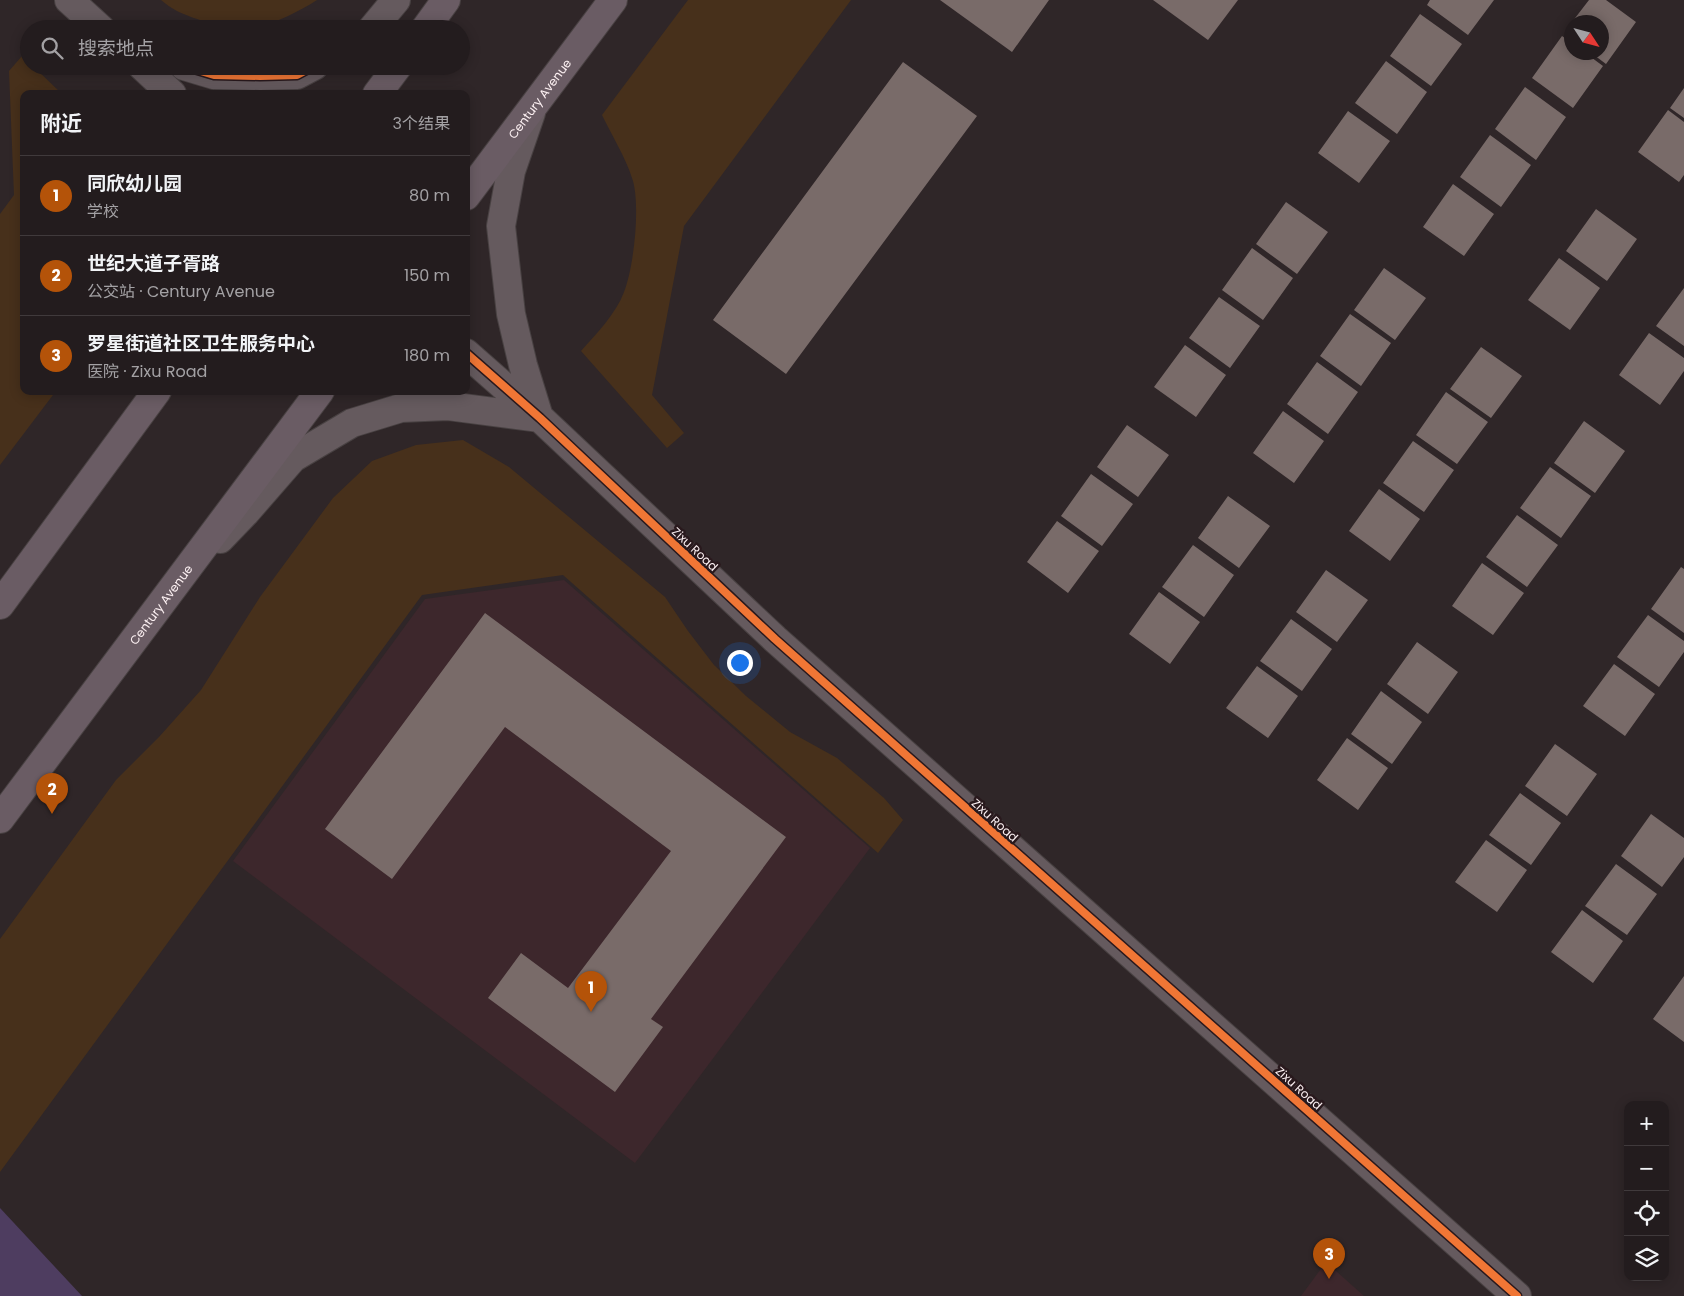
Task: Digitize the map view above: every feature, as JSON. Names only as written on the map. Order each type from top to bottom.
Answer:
[{"type":"main road","points":[[432,20],[446,0]]},
{"type":"main road","name":"Century Avenue","points":[[470,191],[613,0]]},
{"type":"main road","points":[[380,90],[391,75]]},
{"type":"main road","points":[[0,605],[155,395]]},
{"type":"main road","name":"Century Avenue","points":[[0,819],[317,395]]},
{"type":"street","points":[[69,0],[91,20]]},
{"type":"street","points":[[379,20],[396,0]]},
{"type":"street","points":[[139,75],[148,90]]},
{"type":"street","points":[[152,75],[168,90]]},
{"type":"street","points":[[214,75],[297,75]]},
{"type":"street","points":[[178,581],[246,512],[293,458],[352,423],[401,408],[448,406],[540,418],[523,365],[511,314],[501,226],[511,171],[533,108]]},
{"type":"street","name":"Zixu Road","points":[[470,357],[540,418],[775,639],[1516,1296]]},
{"type":"shaded area","points":[[161,0],[317,0],[299,11],[278,20],[202,20],[175,10]]},
{"type":"shaded area","points":[[688,0],[851,0],[684,226],[652,395],[684,433],[667,448],[581,351],[616,308],[624,292],[631,267],[635,235],[636,202],[632,178],[602,115]]},
{"type":"shaded area","points":[[20,58],[20,75],[42,75],[58,90],[20,90],[20,395],[53,395],[0,465],[0,214],[14,195],[9,71]]},
{"type":"shaded area","points":[[463,440],[509,467],[665,597],[714,665],[746,696],[790,732],[837,758],[884,798],[903,820],[878,853],[563,575],[422,595],[0,1172],[0,939],[116,780],[159,737],[201,690],[260,597],[333,498],[372,461],[416,445]]},
{"type":"shaded area","points":[[564,580],[870,848],[635,1163],[233,861],[425,599]]},
{"type":"shaded area","points":[[0,1208],[82,1296],[0,1296]]},
{"type":"shaded area","points":[[1326,1262],[1364,1296],[1301,1296]]},
{"type":"building","points":[[940,0],[1049,0],[1012,52]]},
{"type":"building","points":[[1153,0],[1238,0],[1208,40]]},
{"type":"building","points":[[1430,0],[1494,0],[1468,35],[1427,5]]},
{"type":"building","points":[[1589,0],[1606,0],[1636,22],[1609,60],[1609,15],[1577,15]]},
{"type":"building","points":[[1420,14],[1462,44],[1431,86],[1390,56]]},
{"type":"building","points":[[1562,36],[1564,37],[1564,60],[1595,60],[1603,66],[1573,108],[1532,78]]},
{"type":"building","points":[[1601,60],[1609,60],[1606,64]]},
{"type":"building","points":[[1386,61],[1427,92],[1397,134],[1355,103]]},
{"type":"building","points":[[903,62],[977,116],[786,374],[713,320]]},
{"type":"building","points":[[1525,87],[1566,117],[1536,160],[1495,129]]},
{"type":"building","points":[[1684,88],[1684,118],[1670,108]]},
{"type":"building","points":[[1668,110],[1684,122],[1684,175],[1679,182],[1638,152]]},
{"type":"building","points":[[1348,111],[1390,141],[1359,183],[1318,153]]},
{"type":"building","points":[[1490,135],[1531,165],[1501,207],[1460,177]]},
{"type":"building","points":[[1453,184],[1494,214],[1464,256],[1423,227]]},
{"type":"building","points":[[1286,202],[1328,232],[1297,274],[1256,244]]},
{"type":"building","points":[[1596,209],[1637,239],[1607,281],[1566,251]]},
{"type":"building","points":[[1252,248],[1293,278],[1263,320],[1222,290]]},
{"type":"building","points":[[1559,258],[1600,288],[1570,330],[1528,300]]},
{"type":"building","points":[[1384,268],[1426,298],[1395,340],[1354,310]]},
{"type":"building","points":[[1684,288],[1684,346],[1656,326]]},
{"type":"building","points":[[1219,297],[1260,326],[1230,368],[1189,338]]},
{"type":"building","points":[[1350,314],[1391,343],[1361,386],[1320,356]]},
{"type":"building","points":[[1649,333],[1684,358],[1684,371],[1660,405],[1619,375]]},
{"type":"building","points":[[1185,345],[1226,375],[1196,417],[1154,387]]},
{"type":"building","points":[[1481,347],[1522,376],[1491,418],[1450,389]]},
{"type":"building","points":[[1317,362],[1358,392],[1328,434],[1287,404]]},
{"type":"building","points":[[1446,392],[1488,422],[1457,464],[1416,435]]},
{"type":"building","points":[[1283,411],[1324,441],[1294,483],[1253,453]]},
{"type":"building","points":[[1584,421],[1625,451],[1595,493],[1554,463]]},
{"type":"building","points":[[1127,425],[1169,455],[1138,497],[1097,467]]},
{"type":"building","points":[[1413,441],[1454,470],[1424,512],[1383,483]]},
{"type":"building","points":[[1550,467],[1591,496],[1561,538],[1520,508]]},
{"type":"building","points":[[1091,474],[1133,504],[1102,546],[1061,516]]},
{"type":"building","points":[[1379,489],[1420,519],[1390,561],[1349,531]]},
{"type":"building","points":[[1228,496],[1270,526],[1239,568],[1198,538]]},
{"type":"building","points":[[1517,515],[1558,545],[1527,587],[1486,557]]},
{"type":"building","points":[[1057,521],[1099,551],[1068,593],[1027,562]]},
{"type":"building","points":[[1193,545],[1234,575],[1204,617],[1162,587]]},
{"type":"building","points":[[1482,563],[1524,593],[1493,635],[1452,606]]},
{"type":"building","points":[[1681,567],[1684,569],[1684,633],[1651,609]]},
{"type":"building","points":[[1326,570],[1368,600],[1337,642],[1296,612]]},
{"type":"building","points":[[1159,592],[1200,622],[1170,664],[1129,634]]},
{"type":"building","points":[[485,613],[786,837],[651,1019],[663,1027],[615,1092],[488,998],[521,953],[568,988],[671,851],[505,727],[392,879],[325,829]]},
{"type":"building","points":[[1648,615],[1684,641],[1684,652],[1659,687],[1617,657]]},
{"type":"building","points":[[1291,619],[1332,649],[1302,691],[1260,661]]},
{"type":"building","points":[[1417,642],[1458,672],[1428,714],[1387,684]]},
{"type":"building","points":[[1614,664],[1655,694],[1625,736],[1583,706]]},
{"type":"building","points":[[1257,666],[1298,696],[1268,738],[1226,708]]},
{"type":"building","points":[[1381,691],[1422,722],[1392,764],[1351,734]]},
{"type":"building","points":[[1347,738],[1388,768],[1358,810],[1317,780]]},
{"type":"building","points":[[1555,744],[1597,774],[1567,816],[1525,786]]},
{"type":"building","points":[[1520,793],[1561,823],[1531,865],[1489,835]]},
{"type":"building","points":[[1651,814],[1684,838],[1684,857],[1662,887],[1621,856]]},
{"type":"building","points":[[1486,840],[1527,870],[1497,912],[1455,882]]},
{"type":"building","points":[[1616,864],[1657,894],[1627,935],[1585,906]]},
{"type":"building","points":[[1582,910],[1623,941],[1593,983],[1551,952]]},
{"type":"building","points":[[1684,976],[1684,1042],[1653,1019]]},
{"type":"cycle path","points":[[214,75],[297,75]]},
{"type":"cycle path","points":[[470,357],[540,418],[775,639],[1517,1296]]},
{"type":"place","name":"世纪大道子胥路","points":[[52,814]]},
{"type":"place","name":"同欣幼儿园","points":[[591,1012]]},
{"type":"place","name":"罗星街道社区卫生服务中心","points":[[1329,1279]]}]
